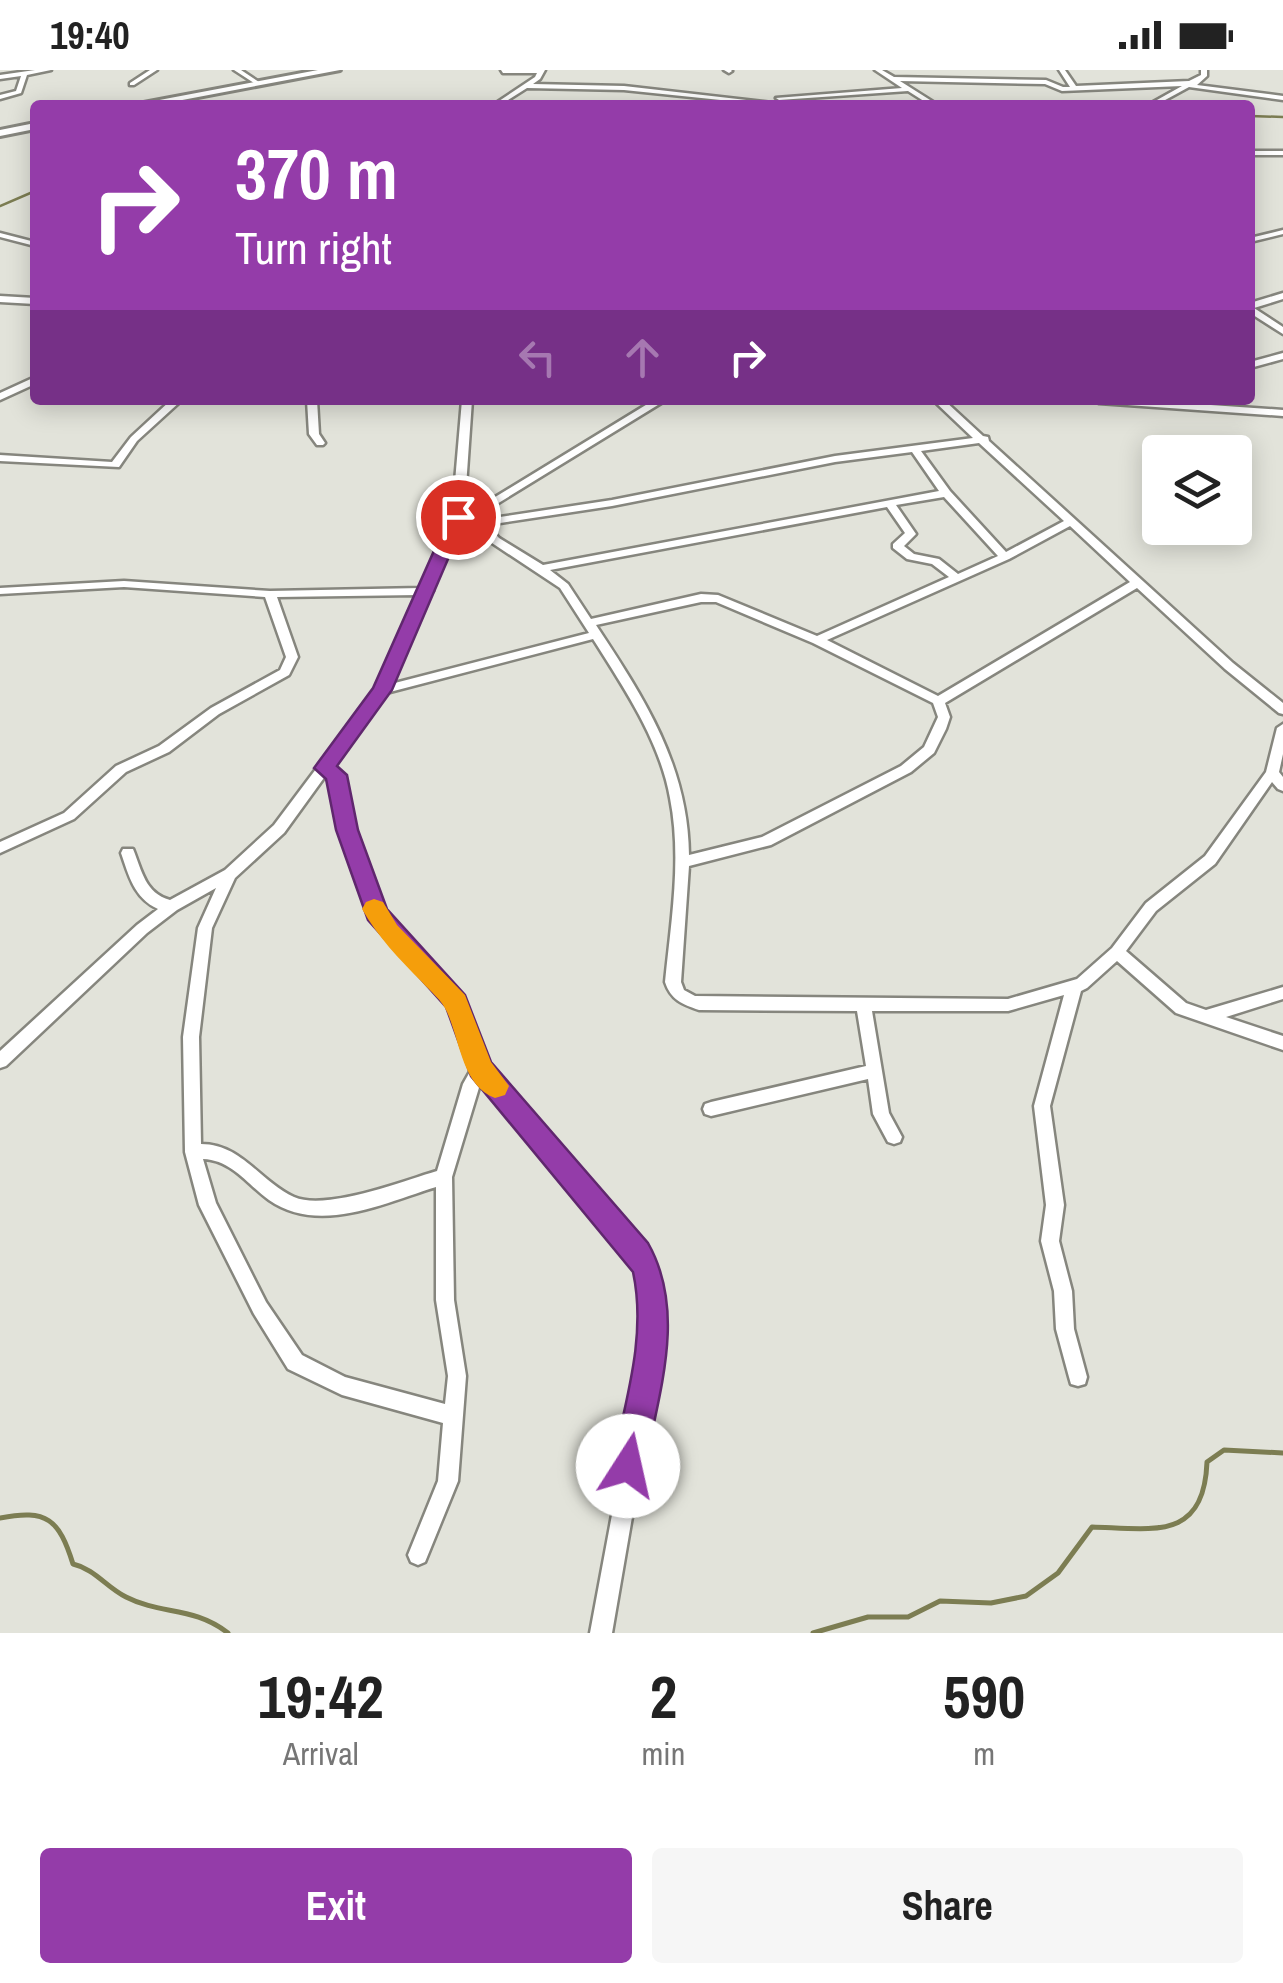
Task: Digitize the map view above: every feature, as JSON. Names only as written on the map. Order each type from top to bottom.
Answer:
[{"type":"highway","points":[[164,100],[335,70]]},
{"type":"highway","points":[[0,132],[30,127]]},
{"type":"street","points":[[0,77],[48,70]]},
{"type":"street","points":[[132,84],[154,70]]},
{"type":"street","points":[[237,70],[256,82]]},
{"type":"street","points":[[503,71],[542,70]]},
{"type":"street","points":[[504,100],[542,70]]},
{"type":"street","points":[[878,70],[927,100]]},
{"type":"street","points":[[1062,70],[1074,88]]},
{"type":"street","points":[[1162,100],[1194,85],[1204,76],[1204,70]]},
{"type":"street","points":[[0,97],[18,92],[24,75]]},
{"type":"street","points":[[892,79],[1046,82],[1060,88],[1194,85],[1283,98]]},
{"type":"street","points":[[526,86],[659,91],[718,100]]},
{"type":"street","points":[[789,100],[909,89]]},
{"type":"street","points":[[656,100],[659,91]]},
{"type":"street","points":[[1255,153],[1283,153]]},
{"type":"street","points":[[1255,232],[1262,236]]},
{"type":"street","points":[[1255,238],[1283,232]]},
{"type":"street","points":[[0,235],[30,243]]},
{"type":"street","points":[[1255,305],[1283,296]]},
{"type":"street","points":[[3,300],[30,300]]},
{"type":"street","points":[[1255,310],[1283,330]]},
{"type":"street","points":[[1255,364],[1283,356]]},
{"type":"street","points":[[0,397],[30,382]]},
{"type":"street","points":[[0,388],[12,388]]},
{"type":"street","points":[[0,458],[115,465],[134,439],[171,405]]},
{"type":"street","points":[[312,405],[314,434],[320,443]]},
{"type":"street","points":[[466,405],[468,519],[486,535],[544,568],[564,586],[665,756],[677,796],[683,862],[673,982],[675,991],[683,998],[699,1004],[1008,1006],[1074,987],[1117,952],[1151,907],[1210,860],[1272,774],[1283,728]]},
{"type":"street","points":[[0,1061],[90,974],[172,906],[230,874],[279,829],[382,690],[427,591],[468,519],[653,405]]},
{"type":"street","points":[[944,405],[1229,666],[1283,710]]},
{"type":"street","points":[[1215,405],[1283,413]]},
{"type":"street","points":[[468,519],[612,502],[835,460],[985,439]]},
{"type":"street","points":[[916,451],[946,494],[1005,557]]},
{"type":"street","points":[[544,568],[946,494]]},
{"type":"street","points":[[890,504],[910,534],[897,546],[910,557],[933,560],[957,578]]},
{"type":"street","points":[[818,640],[1005,557],[1071,521]]},
{"type":"street","points":[[938,702],[1138,582]]},
{"type":"street","points":[[0,590],[124,584],[270,594],[427,591]]},
{"type":"street","points":[[0,848],[55,825],[122,769],[164,749],[214,711],[285,672],[292,657],[270,594]]},
{"type":"street","points":[[382,690],[708,597],[818,640],[938,702],[944,717],[940,729],[929,750],[906,769],[766,840],[683,862]]},
{"type":"street","points":[[324,768],[336,775],[347,830],[376,914],[456,1002],[480,1068],[638,1252],[652,1283],[653,1344],[601,1633]]},
{"type":"street","points":[[1272,774],[1283,786]]},
{"type":"street","points":[[128,854],[146,896],[154,903],[172,906]]},
{"type":"street","points":[[230,874],[208,916],[202,940],[191,1037],[193,1152],[208,1205],[233,1258],[295,1362],[342,1386],[453,1416]]},
{"type":"street","points":[[1117,952],[1171,1001],[1283,1043]]},
{"type":"street","points":[[1074,987],[1042,1106],[1055,1205],[1050,1240],[1062,1291],[1065,1329],[1078,1377]]},
{"type":"street","points":[[1206,1017],[1283,992]]},
{"type":"street","points":[[864,1006],[881,1114],[894,1136]]},
{"type":"street","points":[[418,1555],[448,1482],[456,1376],[445,1300],[444,1178],[470,1084],[480,1068]]},
{"type":"street","points":[[711,1109],[874,1071]]},
{"type":"street","points":[[193,1152],[219,1150],[266,1190],[313,1210],[444,1178]]},
{"type":"waterway","points":[[1255,116],[1283,117]]},
{"type":"waterway","points":[[0,206],[30,193]]},
{"type":"waterway","points":[[813,1633],[868,1617],[908,1617],[940,1601],[991,1603],[1026,1596],[1058,1573],[1092,1527],[1155,1528],[1186,1518],[1204,1488],[1207,1462],[1224,1450],[1283,1453]]},
{"type":"waterway","points":[[0,1518],[29,1515],[49,1521],[62,1537],[73,1564],[119,1593],[139,1603],[190,1614],[228,1633]]},
{"type":"slow traffic","points":[[374,909],[389,932],[456,1002],[480,1068],[495,1086]]},
{"type":"route","points":[[458,517],[382,690],[324,768],[336,775],[347,830],[376,914],[456,1002],[480,1068],[638,1252],[646,1268],[652,1283],[653,1344],[628,1466]]}]
